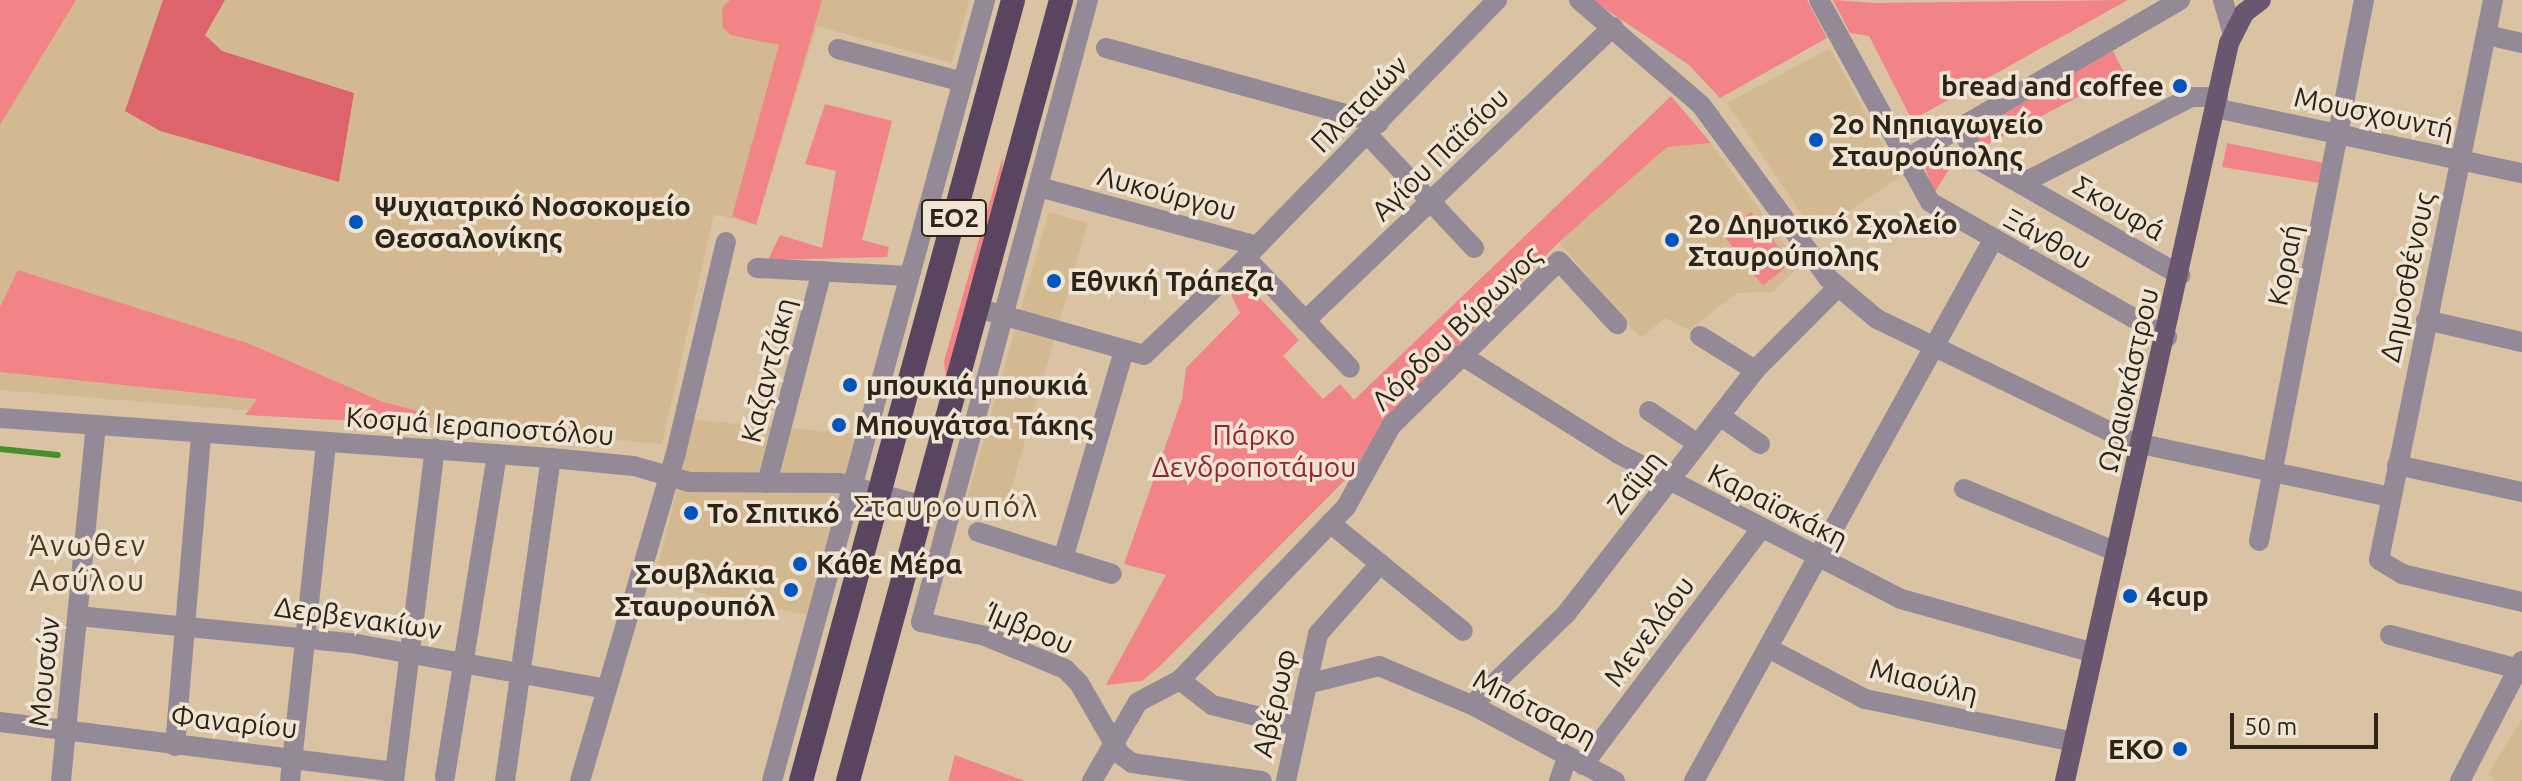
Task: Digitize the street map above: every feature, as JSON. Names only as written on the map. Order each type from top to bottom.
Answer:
[{"type":"highway","name":"ΕΟ2","points":[[801,781],[1013,0]]},
{"type":"highway","name":"ΕΟ2","points":[[848,781],[1061,0]]},
{"type":"main road","points":[[2232,32],[2261,0]]},
{"type":"main road","name":"Ωραιοκάστρου","points":[[2065,781],[2167,337],[2232,32]]},
{"type":"street","points":[[772,781],[985,0]]},
{"type":"street","points":[[950,513],[1088,0]]},
{"type":"street","name":"Πλαταιών","points":[[1134,352],[1251,252],[1497,0]]},
{"type":"street","points":[[1579,0],[1704,110],[1837,288],[1877,319],[1935,350],[2142,445],[2391,497]]},
{"type":"street","name":"Ξάνθου","points":[[1819,0],[1930,202],[2167,337]]},
{"type":"street","points":[[1909,166],[1918,152],[2180,0]]},
{"type":"street","points":[[2223,0],[2232,32]]},
{"type":"street","name":"Κοραή","points":[[2259,541],[2364,0]]},
{"type":"street","name":"Δημοσθένους","points":[[2493,0],[2426,320],[2380,565],[2522,602]]},
{"type":"street","name":"Αγίου Παΐσίου","points":[[1305,321],[1613,27]]},
{"type":"street","points":[[2487,35],[2522,43]]},
{"type":"street","points":[[1106,48],[1373,129],[1431,202],[1474,248]]},
{"type":"street","points":[[838,49],[963,82]]},
{"type":"street","points":[[2021,184],[2191,97],[2217,102]]},
{"type":"street","name":"Μουσχουντή","points":[[2217,102],[2339,134],[2522,173]]},
{"type":"street","name":"Σκουφά","points":[[1961,129],[1975,157],[2180,275]]},
{"type":"street","name":"Λυκούργου","points":[[1039,187],[1251,252],[1305,321],[1350,368]]},
{"type":"street","points":[[1694,781],[1770,649],[1993,240]]},
{"type":"street","points":[[580,781],[669,479],[726,242]]},
{"type":"street","name":"Λόρδου Βύρωνος","points":[[1092,781],[1144,696],[1180,680],[1330,523],[1355,495],[1391,426],[1559,261],[1617,324]]},
{"type":"street","points":[[757,268],[909,276]]},
{"type":"street","name":"Καζαντζάκη","points":[[767,483],[822,271]]},
{"type":"street","name":"Ζαΐμη","points":[[1472,705],[1566,614],[1755,370],[1837,288]]},
{"type":"street","points":[[977,308],[1134,352],[1063,559]]},
{"type":"street","points":[[2426,320],[2522,342]]},
{"type":"street","points":[[1700,336],[1755,370]]},
{"type":"street","name":"Καραϊσκάκη","points":[[1461,355],[1670,483],[1901,599],[2094,653]]},
{"type":"street","points":[[1649,411],[1698,444]]},
{"type":"street","points":[[1720,416],[1760,444]]},
{"type":"street","name":"Κοσμά Ιεραποστόλου","points":[[0,418],[551,458],[634,466],[669,479],[854,485],[950,513]]},
{"type":"street","name":"Μουσών","points":[[61,781],[96,425]]},
{"type":"street","points":[[175,746],[201,434]]},
{"type":"street","points":[[290,781],[326,442]]},
{"type":"street","points":[[394,776],[435,449]]},
{"type":"street","points":[[445,776],[497,454]]},
{"type":"street","points":[[505,781],[551,458]]},
{"type":"street","points":[[2397,465],[2522,492]]},
{"type":"street","points":[[1964,489],[2117,552]]},
{"type":"street","name":"Ίμβρου","points":[[950,513],[921,622],[985,636],[1061,667],[1079,683],[1114,744],[1138,765],[1262,781]]},
{"type":"street","points":[[1330,523],[1463,631]]},
{"type":"street","name":"Μενελάου","points":[[1559,781],[1760,530]]},
{"type":"street","points":[[978,532],[1112,574]]},
{"type":"street","name":"Αβέρωφ","points":[[1286,781],[1318,634],[1380,564]]},
{"type":"street","name":"Δερβενακίων","points":[[78,616],[305,637],[408,652],[606,689]]},
{"type":"street","points":[[2390,635],[2521,665],[2460,781]]},
{"type":"street","name":"Μιαούλη","points":[[1770,649],[1865,699],[2074,742]]},
{"type":"street","name":"Μπότσαρη","points":[[1307,684],[1379,666],[1472,705],[1615,781]]},
{"type":"street","points":[[1180,680],[1212,705],[1297,726]]},
{"type":"street","name":"Φαναρίου","points":[[0,722],[67,727],[175,746],[293,756],[394,776]]},
{"type":"shaded area","name":"Ψυχιατρικό Νοσοκομείο Θεσσαλονίκης","points":[[0,0],[969,0],[952,63],[817,26],[756,225],[714,214],[662,444],[0,390]]},
{"type":"shaded area","points":[[163,0],[225,0],[205,35],[222,51],[354,93],[339,182],[160,131],[125,111]]},
{"type":"shaded area","name":"2ο Νηπιαγωγείο Σταυρούπολης","points":[[1830,48],[1900,177],[1815,234],[1727,103]]},
{"type":"shaded area","name":"2ο Δημοτικό Σχολείο Σταυρούπολης","points":[[1711,143],[1800,266],[1773,292],[1737,293],[1689,330],[1665,318],[1640,338],[1559,242],[1667,147]]},
{"type":"shaded area","points":[[1049,212],[1087,223],[1004,515],[965,504]]},
{"type":"shaded area","points":[[694,420],[859,434],[807,615],[654,583]]},
{"type":"shaded area","points":[[2522,719],[2522,781],[2496,781],[2488,774]]},
{"type":"green space","points":[[0,0],[76,0],[0,125]]},
{"type":"green space","points":[[730,0],[822,0],[756,225],[732,216],[779,45],[731,35],[723,28],[722,8]]},
{"type":"green space","points":[[1592,0],[1807,0],[1827,38],[1720,98],[1689,65]]},
{"type":"green space","points":[[1833,0],[1876,3],[2128,0],[1912,120],[1869,36],[1850,33]]},
{"type":"green space","points":[[2111,47],[2124,73],[1982,147],[1971,125]]},
{"type":"green space","name":"Πάρκο Δενδροποτάμου","points":[[1671,96],[1711,143],[1667,147],[1559,242],[1384,421],[1355,470],[1159,667],[1142,681],[1106,685],[1166,575],[1124,564],[1182,399],[1186,368],[1240,313],[1231,295],[1245,282],[1299,340],[1283,356],[1323,399],[1340,384],[1354,400]]},
{"type":"green space","points":[[825,104],[892,121],[862,240],[889,247],[887,257],[768,260],[780,235],[822,248],[836,171],[805,164]]},
{"type":"green space","points":[[2227,143],[2324,163],[2320,183],[2222,167]]},
{"type":"green space","points":[[1934,148],[1956,159],[1934,193],[1922,159]]},
{"type":"green space","points":[[1003,156],[1002,181],[954,364],[946,377],[944,361]]},
{"type":"green space","points":[[1751,212],[1791,263],[1763,285],[1723,234]]},
{"type":"green space","points":[[18,270],[250,344],[383,402],[429,414],[413,424],[245,415],[257,399],[0,372],[0,307]]},
{"type":"green space","points":[[955,755],[1025,781],[948,781]]},
{"type":"waterway","points":[[0,449],[58,455]]},
{"type":"place","name":"bread and coffee","points":[[2180,86]]},
{"type":"place","name":"2ο Νηπιαγωγείο Σταυρούπολης","points":[[1816,140]]},
{"type":"place","name":"Ψυχιατρικό Νοσοκομείο Θεσσαλονίκης","points":[[356,222]]},
{"type":"place","name":"2ο Δημοτικό Σχολείο Σταυρούπολης","points":[[1672,240]]},
{"type":"place","name":"Εθνική Τράπεζα","points":[[1054,281]]},
{"type":"place","name":"μπουκιά μπουκιά","points":[[850,385]]},
{"type":"place","name":"Μπουγάτσα Τάκης","points":[[839,425]]},
{"type":"place","name":"Το Σπιτικό","points":[[691,513]]},
{"type":"place","name":"Κάθε Μέρα","points":[[800,564]]},
{"type":"place","name":"Σουβλάκια Σταυρουπόλ","points":[[791,590]]},
{"type":"place","name":"4cup","points":[[2130,596]]},
{"type":"place","name":"EKO","points":[[2180,749]]},
{"type":"district","name":"Σταυρουπόλ","points":[[946,506]]},
{"type":"district","name":"Άνωθεν Ασύλου","points":[[88,562]]}]
